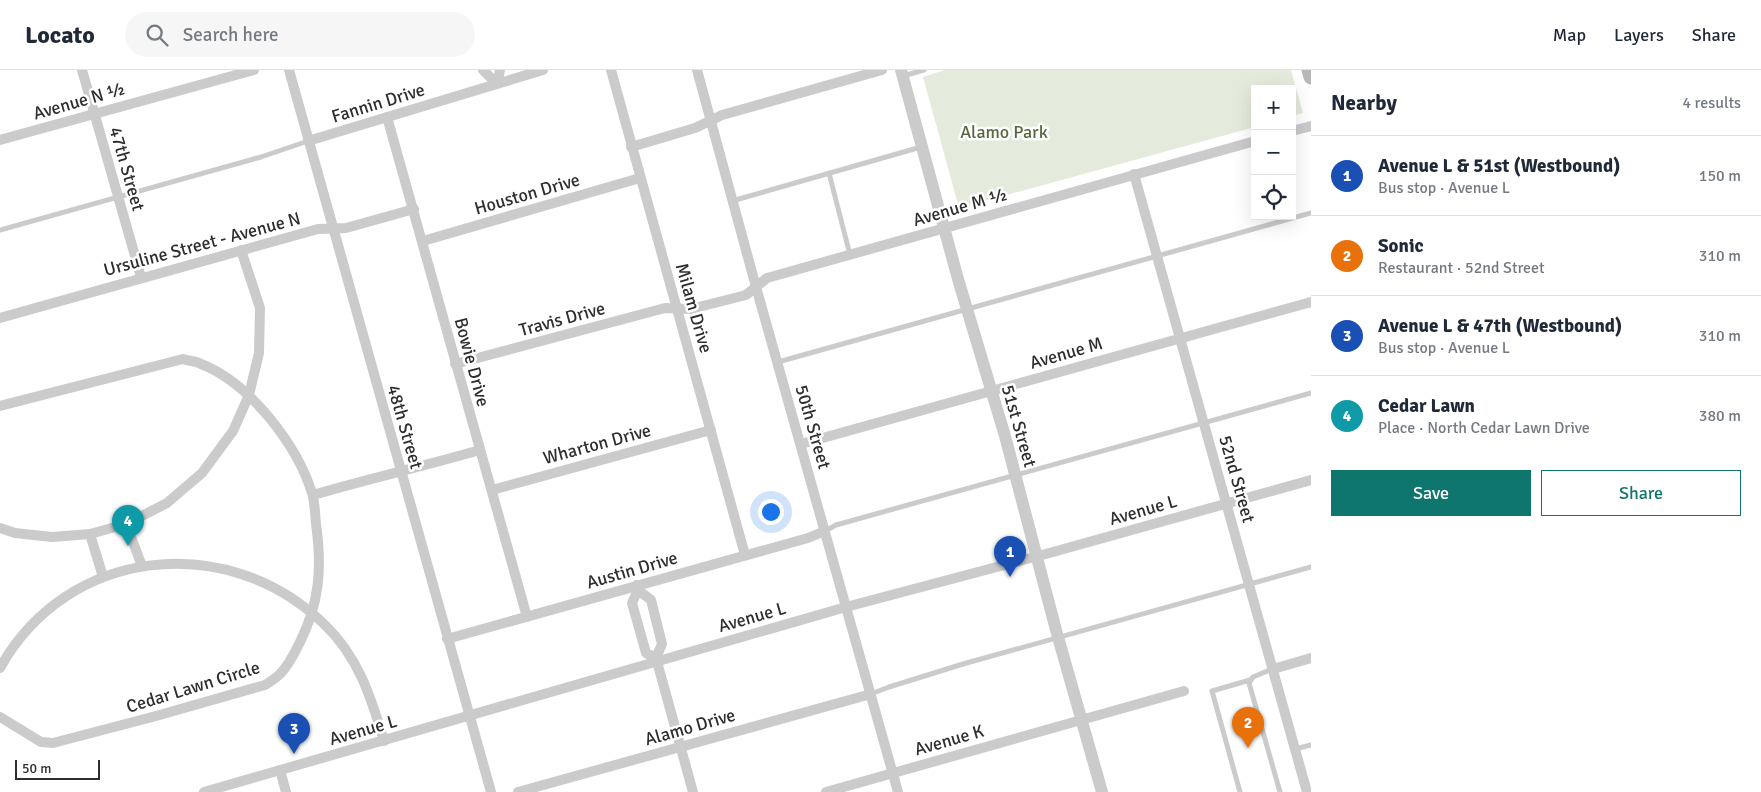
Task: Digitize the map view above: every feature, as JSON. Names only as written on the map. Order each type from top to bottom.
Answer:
[{"type":"main road","points":[[1309,70],[1311,77]]},
{"type":"street","name":"47th Street","points":[[82,70],[141,277]]},
{"type":"street","name":"Avenue N ½","points":[[0,140],[254,70]]},
{"type":"street","name":"48th Street","points":[[289,70],[491,792]]},
{"type":"street","points":[[483,70],[497,84]]},
{"type":"street","points":[[497,84],[500,70]]},
{"type":"street","name":"Fannin Drive","points":[[308,141],[543,70]]},
{"type":"street","name":"Milam Drive","points":[[611,70],[746,555]]},
{"type":"street","name":"50th Street","points":[[697,70],[898,792]]},
{"type":"street","points":[[631,147],[695,128],[722,114],[882,70]]},
{"type":"street","name":"51st Street","points":[[902,73],[1102,792]]},
{"type":"street","name":"Bowie Drive","points":[[388,117],[455,364],[527,617]]},
{"type":"street","points":[[1296,130],[1311,126]]},
{"type":"street","name":"Avenue M ½","points":[[677,309],[690,309],[746,295],[767,278],[1251,142]]},
{"type":"street","name":"52nd Street","points":[[1134,174],[1307,792]]},
{"type":"street","name":"Houston Drive","points":[[422,241],[640,178]]},
{"type":"street","name":"Ursuline Street - Avenue N","points":[[0,318],[318,229],[349,227],[414,209]]},
{"type":"street","points":[[0,528],[15,533],[52,537],[90,534],[126,524],[167,503],[202,474],[233,432],[249,395],[259,353],[260,308],[241,250]]},
{"type":"street","name":"Avenue M","points":[[801,444],[1311,302]]},
{"type":"street","name":"Travis Drive","points":[[455,364],[665,308],[677,309]]},
{"type":"street","name":"Cedar Lawn Circle","points":[[0,406],[183,359],[201,363],[227,378],[249,395],[292,451],[313,495],[320,552],[318,589],[313,614],[296,652],[280,674],[265,685],[53,743],[41,742],[0,717]]},
{"type":"street","name":"Wharton Drive","points":[[492,490],[711,430]]},
{"type":"street","points":[[313,495],[385,474],[401,472],[480,450]]},
{"type":"street","name":"Avenue L","points":[[204,792],[846,606],[1036,557],[1311,480]]},
{"type":"street","points":[[126,524],[142,566]]},
{"type":"street","name":"Austin Drive","points":[[447,639],[638,588],[808,538],[825,531]]},
{"type":"street","points":[[90,534],[103,577]]},
{"type":"street","points":[[0,668],[9,651],[36,620],[67,595],[103,577],[142,566],[182,563],[222,568],[260,580],[295,599],[326,625],[351,657],[369,692],[384,741]]},
{"type":"street","points":[[657,660],[646,652],[632,603],[638,588],[652,600],[662,644],[657,660],[693,792]]},
{"type":"street","points":[[1273,669],[1311,658]]},
{"type":"street","name":"Avenue K","points":[[826,792],[1184,690]]},
{"type":"street","name":"Alamo Drive","points":[[518,792],[871,694]]},
{"type":"street","points":[[280,770],[286,792]]},
{"type":"lane","points":[[902,73],[924,70]]},
{"type":"lane","points":[[0,230],[262,157],[308,141]]},
{"type":"lane","points":[[732,201],[922,147]]},
{"type":"lane","points":[[829,173],[850,255]]},
{"type":"lane","points":[[778,362],[1311,213]]},
{"type":"lane","points":[[825,531],[836,525],[1311,393]]},
{"type":"lane","points":[[871,694],[945,670],[1311,567]]},
{"type":"lane","points":[[1240,792],[1212,691],[1250,680],[1273,669]]},
{"type":"lane","points":[[1250,680],[1249,683],[1280,792]]},
{"type":"lane","points":[[1295,749],[1311,745]]},
{"type":"green space","name":"Alamo Park","points":[[945,70],[1291,70],[1295,85],[1251,85],[1251,128],[959,208],[923,77]]},
{"type":"green space","name":"Alamo Park","points":[[1296,88],[1303,113],[1296,115]]},
{"type":"place","name":"Cedar Lawn","points":[[128,546]]},
{"type":"place","name":"Avenue L & 51st (Westbound)","points":[[1010,577]]},
{"type":"place","name":"Sonic","points":[[1248,748]]},
{"type":"place","name":"Avenue L & 47th (Westbound)","points":[[294,754]]}]
